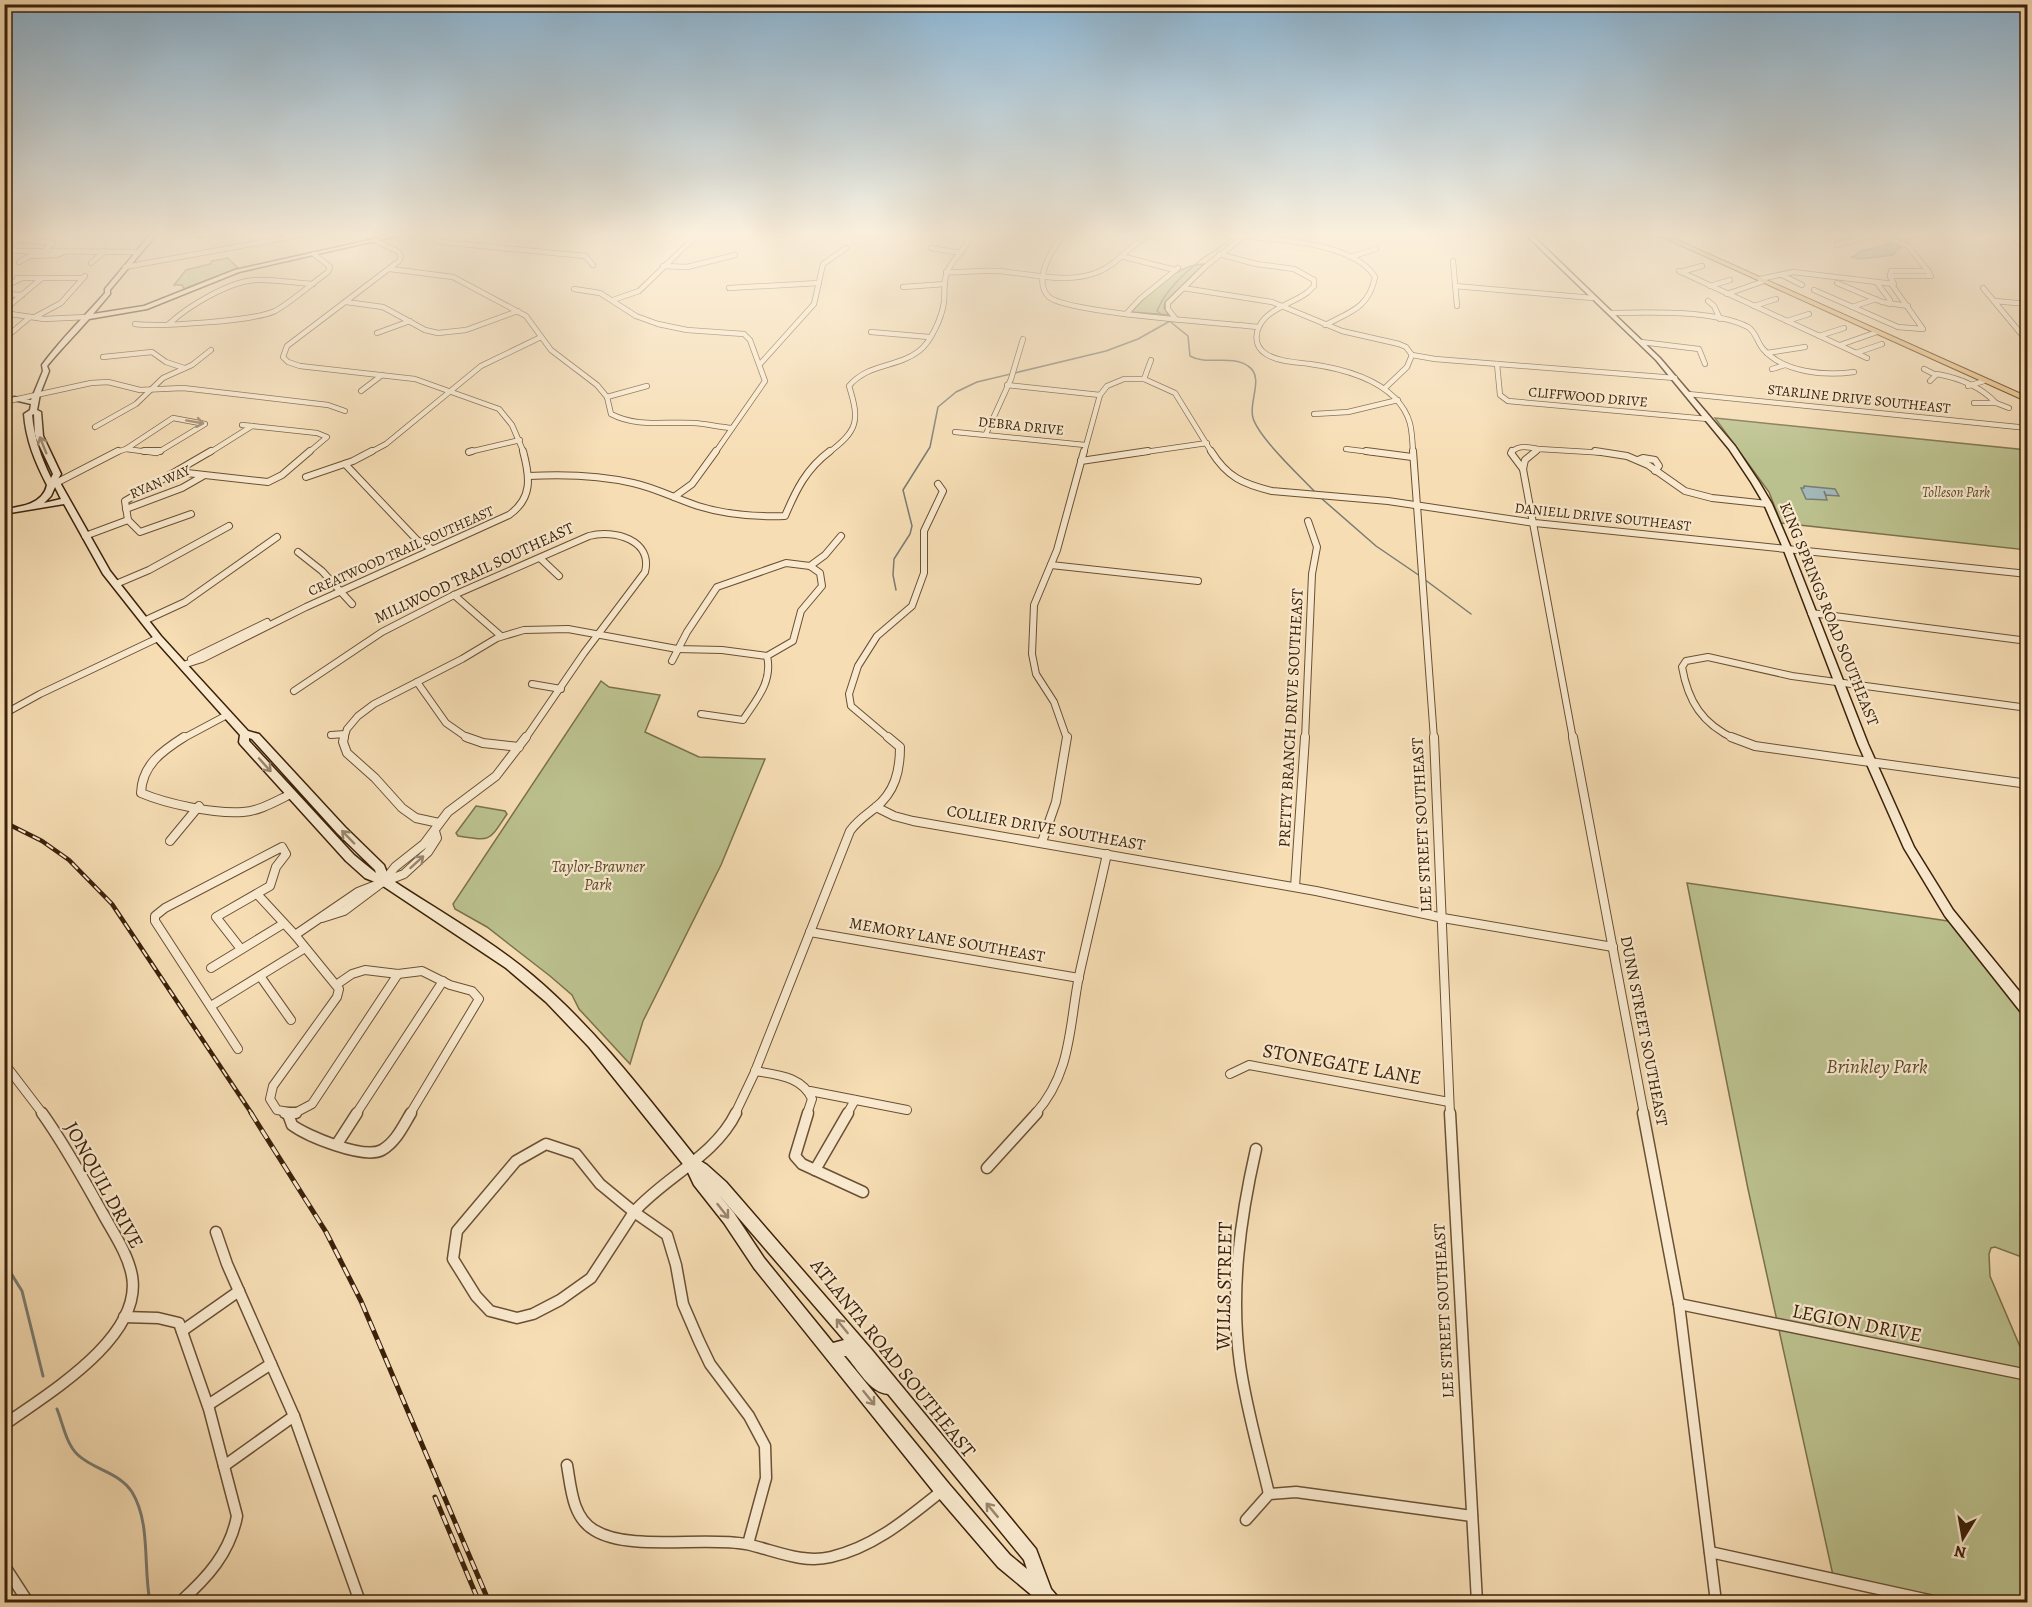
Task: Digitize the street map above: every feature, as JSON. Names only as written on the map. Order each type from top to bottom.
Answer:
[{"type":"main road","points":[[14,399],[34,401],[46,371],[71,341],[69,338],[93,310]]},
{"type":"main road","points":[[87,317],[139,310]]},
{"type":"main road","name":"KING SPRINGS ROAD SOUTHEAST","points":[[1607,310],[1675,378],[1742,463],[1768,504],[1870,762],[1904,837],[1933,890],[1955,922],[2028,1012]]},
{"type":"main road","points":[[1828,310],[2028,400]]},
{"type":"main road","name":"ATLANTA ROAD SOUTHEAST","points":[[34,401],[39,436],[57,474],[52,479],[99,563],[146,620],[158,639],[245,735],[255,736],[341,830],[380,868],[384,881]]},
{"type":"main road","points":[[21,509],[34,505],[47,496],[52,479]]},
{"type":"main road","points":[[4,512],[66,501]]},
{"type":"main road","name":"ATLANTA ROAD SOUTHEAST","points":[[245,735],[244,742],[350,858],[369,875],[384,881],[480,943],[545,994],[586,1034],[691,1162],[699,1180],[729,1218],[759,1263],[929,1473],[1004,1561],[1048,1598]]},
{"type":"main road","name":"ATLANTA ROAD SOUTHEAST","points":[[691,1162],[709,1173],[818,1296],[1030,1555],[1048,1598]]},
{"type":"main road","points":[[834,1354],[838,1348],[850,1348],[874,1378],[894,1391]]},
{"type":"street","points":[[19,324],[42,316],[50,310]]},
{"type":"street","points":[[169,324],[184,310]]},
{"type":"street","points":[[135,324],[169,324],[260,316],[276,310]]},
{"type":"street","name":"CREATWOOD TRAIL SOUTHEAST","points":[[183,665],[202,659],[306,607],[510,514],[521,505],[528,494],[528,476],[520,440],[510,418],[504,413],[415,379],[288,363],[282,354],[287,346],[335,310]]},
{"type":"street","points":[[389,310],[431,332],[451,333],[471,329],[518,311],[526,316],[551,350],[585,374],[607,397],[611,414],[632,424],[691,423],[732,429]]},
{"type":"street","points":[[627,310],[636,316],[658,324],[687,330],[729,331],[744,334],[750,340],[765,381],[692,484],[675,497]]},
{"type":"street","points":[[760,363],[809,310]]},
{"type":"street","points":[[528,476],[571,473],[650,488],[710,509],[733,514],[785,516],[801,481],[814,464],[854,428],[856,414],[849,386],[852,380],[866,371],[917,352],[929,337],[943,310]]},
{"type":"street","points":[[1098,310],[1258,327],[1275,310]]},
{"type":"street","points":[[1127,313],[1130,310]]},
{"type":"street","points":[[1169,310],[1175,318]]},
{"type":"street","points":[[1293,310],[1325,325],[1354,334],[1389,340],[1406,347],[1412,355],[1421,358],[1675,378]]},
{"type":"street","points":[[1325,325],[1354,310]]},
{"type":"street","points":[[1716,310],[1720,319]]},
{"type":"street","points":[[1763,310],[1867,358]]},
{"type":"street","points":[[1859,310],[1898,327],[1923,329],[1911,310]]},
{"type":"street","points":[[2001,310],[2028,342]]},
{"type":"street","points":[[4,313],[32,318]]},
{"type":"street","points":[[1611,313],[1646,313],[1720,319],[1750,328],[1760,327]]},
{"type":"street","points":[[1646,313],[1651,321]]},
{"type":"street","points":[[1787,321],[1809,314]]},
{"type":"street","points":[[4,339],[19,324],[32,318],[42,316],[87,317]]},
{"type":"street","points":[[1694,317],[1697,324]]},
{"type":"street","points":[[378,333],[410,321]]},
{"type":"street","name":"LEE STREET SOUTHEAST","points":[[1258,327],[1256,343],[1266,354],[1278,360],[1310,364],[1357,375],[1385,388],[1405,408],[1412,421],[1412,457],[1434,733],[1449,1102],[1477,1602]]},
{"type":"street","points":[[1750,328],[1767,353],[1785,365],[1830,374],[1854,372]]},
{"type":"street","points":[[1819,336],[1844,328]]},
{"type":"street","points":[[871,332],[929,337]]},
{"type":"street","points":[[1840,345],[1877,332]]},
{"type":"street","points":[[306,477],[345,464],[395,438],[488,361],[541,337]]},
{"type":"street","points":[[986,434],[1023,339]]},
{"type":"street","points":[[1641,342],[1699,349],[1705,364]]},
{"type":"street","points":[[1856,353],[1882,344]]},
{"type":"street","points":[[1767,353],[1805,347]]},
{"type":"street","points":[[95,427],[136,404],[163,378],[208,354],[211,350]]},
{"type":"street","points":[[103,357],[152,352],[166,362],[184,368]]},
{"type":"street","points":[[1385,388],[1407,367],[1412,355]]},
{"type":"street","points":[[1041,842],[1056,802],[1066,754],[1066,738],[1064,725],[1054,702],[1036,674],[1032,654],[1034,605],[1066,521],[1100,395],[1113,382],[1124,379],[1144,379],[1150,360]]},
{"type":"street","name":"CLIFFWOOD DRIVE","points":[[1497,364],[1500,395],[1508,401],[1708,419]]},
{"type":"street","points":[[1772,369],[1785,365]]},
{"type":"street","points":[[1924,369],[1968,386],[2009,408]]},
{"type":"street","points":[[361,391],[382,375]]},
{"type":"street","points":[[1930,381],[1936,375]]},
{"type":"street","name":"DANIELL DRIVE SOUTHEAST","points":[[1144,379],[1175,393],[1217,461],[1230,476],[1255,487],[1534,523],[2028,574]]},
{"type":"street","points":[[1968,386],[1984,381]]},
{"type":"street","points":[[34,401],[74,387],[108,382],[130,389],[200,390],[328,405],[345,411]]},
{"type":"street","points":[[1007,385],[1100,395]]},
{"type":"street","points":[[607,397],[647,386]]},
{"type":"street","name":"STARLINE DRIVE SOUTHEAST","points":[[1688,394],[2028,428]]},
{"type":"street","points":[[4,400],[14,399]]},
{"type":"street","points":[[1314,414],[1348,412],[1398,400]]},
{"type":"street","points":[[1974,403],[1996,403]]},
{"type":"street","points":[[52,479],[79,474],[108,455],[126,449],[172,418],[205,424],[157,453],[126,449]]},
{"type":"street","points":[[178,472],[268,482],[282,475],[327,437],[317,433],[242,425]]},
{"type":"street","points":[[191,514],[140,532],[129,522],[125,501],[178,472],[252,426]]},
{"type":"street","name":"DEBRA DRIVE","points":[[955,432],[1085,445]]},
{"type":"street","points":[[469,452],[520,440]]},
{"type":"street","points":[[1081,461],[1207,443]]},
{"type":"street","name":"DUNN STREET SOUTHEAST","points":[[1716,1602],[1679,1304],[1534,523],[1523,469],[1512,453],[1514,449],[1524,446],[1539,449],[1616,453],[1638,460],[1674,485],[1698,495],[1768,504]]},
{"type":"street","points":[[1346,449],[1412,457]]},
{"type":"street","points":[[1523,469],[1525,460],[1539,449]]},
{"type":"street","points":[[345,464],[417,540],[432,549]]},
{"type":"street","name":"RYAN WAY","points":[[126,509],[182,488],[204,476]]},
{"type":"street","points":[[747,1544],[766,1478],[765,1446],[749,1416],[710,1364],[699,1341],[683,1304],[676,1265],[667,1235],[634,1211],[600,1184],[576,1154],[546,1144],[516,1161],[490,1189],[457,1231],[453,1259],[476,1296],[490,1311],[506,1317],[525,1316],[560,1300],[591,1278],[634,1211],[649,1196],[709,1149],[730,1125],[755,1071],[852,828],[889,796],[896,783],[901,765],[900,747],[851,706],[849,694],[858,666],[877,636],[912,606],[924,573],[924,531],[943,491],[938,484]]},
{"type":"street","name":"PRETTY BRANCH DRIVE SOUTHEAST","points":[[1295,887],[1304,789],[1312,574],[1319,551],[1317,539],[1308,521]]},
{"type":"street","points":[[85,537],[129,522]]},
{"type":"street","points":[[116,584],[149,570],[229,525]]},
{"type":"street","name":"MILLWOOD TRAIL SOUTHEAST","points":[[294,691],[374,636],[454,595],[587,537],[608,530],[637,544],[646,556],[648,566],[496,776],[448,813],[416,851],[395,867],[384,881],[365,897],[344,911],[322,918]]},
{"type":"street","points":[[810,566],[825,555],[841,536]]},
{"type":"street","points":[[146,620],[185,602],[277,537]]},
{"type":"street","points":[[298,552],[322,571],[352,604]]},
{"type":"street","points":[[541,558],[559,576]]},
{"type":"street","points":[[437,827],[407,814],[369,772],[345,751],[343,745],[345,734],[351,723],[389,695],[501,636],[553,628],[677,649],[721,650],[767,656],[793,640],[801,611],[822,586],[820,573],[810,566],[795,563],[776,565],[717,586],[677,649],[672,661]]},
{"type":"street","points":[[1051,565],[1198,581]]},
{"type":"street","points":[[454,595],[501,636]]},
{"type":"street","points":[[1811,613],[2028,641]]},
{"type":"street","points":[[4,714],[40,694],[158,639]]},
{"type":"street","points":[[701,714],[743,720],[765,687],[770,674],[767,656]]},
{"type":"street","points":[[2028,708],[1792,676],[1708,657],[1686,661],[1682,668],[1690,700],[1696,712],[1721,733],[1755,746],[2028,784]]},
{"type":"street","points":[[417,682],[446,723],[457,732],[484,744],[519,747]]},
{"type":"street","points":[[532,684],[561,689]]},
{"type":"street","points":[[227,715],[180,738],[141,776],[139,784],[141,793],[235,812],[245,811],[291,794]]},
{"type":"street","points":[[331,735],[345,734]]},
{"type":"street","points":[[170,841],[199,806]]},
{"type":"street","name":"COLLIER DRIVE SOUTHEAST","points":[[876,807],[906,819],[1295,887],[1443,918],[1613,947]]},
{"type":"street","points":[[238,1049],[155,921],[155,916],[165,908],[282,847],[286,854],[276,867],[272,884],[216,917],[241,949]]},
{"type":"street","points":[[987,1167],[1040,1109],[1062,1073],[1071,1036],[1079,978],[1107,854]]},
{"type":"street","points":[[295,935],[322,918],[336,902],[384,881]]},
{"type":"street","points":[[257,894],[295,935],[339,989],[337,997],[269,1094],[273,1106],[288,1114],[300,1112],[312,1104],[398,974]]},
{"type":"street","points":[[211,968],[283,924]]},
{"type":"street","name":"MEMORY LANE SOUTHEAST","points":[[810,932],[1079,978]]},
{"type":"street","points":[[211,1006],[305,948]]},
{"type":"street","points":[[288,1114],[293,1127],[337,1144],[374,1153],[389,1144],[398,1134],[479,999],[476,993],[422,971],[398,974],[365,970],[352,974],[336,985]]},
{"type":"street","points":[[260,976],[291,1020]]},
{"type":"street","points":[[337,1144],[443,981]]},
{"type":"street","name":"JONQUIL DRIVE","points":[[4,1063],[20,1081],[73,1160],[120,1245],[132,1275],[130,1304],[106,1343],[88,1361],[4,1425]]},
{"type":"street","name":"STONEGATE LANE","points":[[1230,1074],[1249,1065],[1449,1102]]},
{"type":"street","points":[[755,1071],[804,1083],[812,1099],[795,1156],[802,1164],[863,1192]]},
{"type":"street","points":[[810,1091],[908,1110]]},
{"type":"street","points":[[815,1170],[855,1100]]},
{"type":"street","name":"WILLS STREET","points":[[1256,1149],[1244,1204],[1238,1287],[1238,1343],[1247,1402],[1269,1494]]},
{"type":"street","points":[[216,1232],[239,1291],[294,1416],[360,1602]]},
{"type":"street","points":[[182,1331],[239,1291]]},
{"type":"street","name":"LEGION DRIVE","points":[[1679,1304],[2028,1375]]},
{"type":"street","points":[[124,1317],[172,1320],[179,1323],[208,1405],[237,1516],[236,1529],[224,1556],[200,1584],[180,1602]]},
{"type":"street","points":[[208,1405],[271,1364]]},
{"type":"street","points":[[224,1466],[294,1416]]},
{"type":"street","points":[[567,1465],[573,1499],[583,1521],[595,1532],[618,1539],[718,1540],[747,1544],[789,1556],[811,1559],[830,1557],[869,1544],[886,1534],[943,1490]]},
{"type":"street","points":[[926,1503],[930,1489],[929,1473]]},
{"type":"street","points":[[1246,1520],[1269,1494],[1296,1492],[1472,1516]]},
{"type":"street","points":[[1710,1552],[1938,1602]]},
{"type":"street","points":[[4,1565],[28,1602]]},
{"type":"green space","points":[[1133,310],[1165,310],[1169,315],[1131,312]]},
{"type":"green space","name":"Tolleson Park","points":[[1715,418],[2027,450],[2027,550],[1781,523],[1769,492]]},
{"type":"green space","name":"Taylor-Brawner Park","points":[[601,681],[609,687],[660,695],[645,732],[699,757],[765,759],[721,865],[643,1021],[630,1064],[579,1009],[572,995],[487,927],[455,909],[453,904]]},
{"type":"green space","points":[[476,806],[505,811],[507,814],[492,835],[488,837],[477,839],[458,836],[456,833]]},
{"type":"green space","name":"Brinkley Park","points":[[1687,883],[1955,922],[2027,1012],[2027,1259],[1995,1247],[1991,1248],[1989,1254],[1990,1276],[2027,1363],[2027,1602],[1938,1602],[1834,1580],[1748,1189]]},
{"type":"shaded area","points":[[1804,486],[1835,489],[1839,496],[1826,495],[1824,491],[1827,500],[1806,499],[1801,488]]},
{"type":"waterway","points":[[1158,310],[1170,321]]},
{"type":"waterway","points":[[896,590],[893,575],[894,559],[910,534],[912,526],[903,490],[930,447],[938,407],[956,392],[977,382],[1106,351],[1138,339],[1170,321]]},
{"type":"waterway","points":[[1170,321],[1188,336],[1190,356],[1204,360],[1234,361],[1248,366],[1253,371],[1256,383],[1252,412],[1257,426],[1271,446],[1315,492]]},
{"type":"waterway","points":[[1321,498],[1376,546],[1420,576]]},
{"type":"waterway","points":[[1424,579],[1471,614]]},
{"type":"waterway","points":[[4,1262],[22,1291],[43,1376]]},
{"type":"waterway","points":[[57,1409],[68,1440],[78,1455],[127,1485],[138,1504],[144,1531],[150,1602]]},
{"type":"railway","points":[[4,822],[42,841],[69,860],[112,904],[252,1114]]},
{"type":"railway","points":[[251,1113],[326,1232],[361,1301],[489,1602]]},
{"type":"railway","points":[[435,1497],[479,1602]]}]
